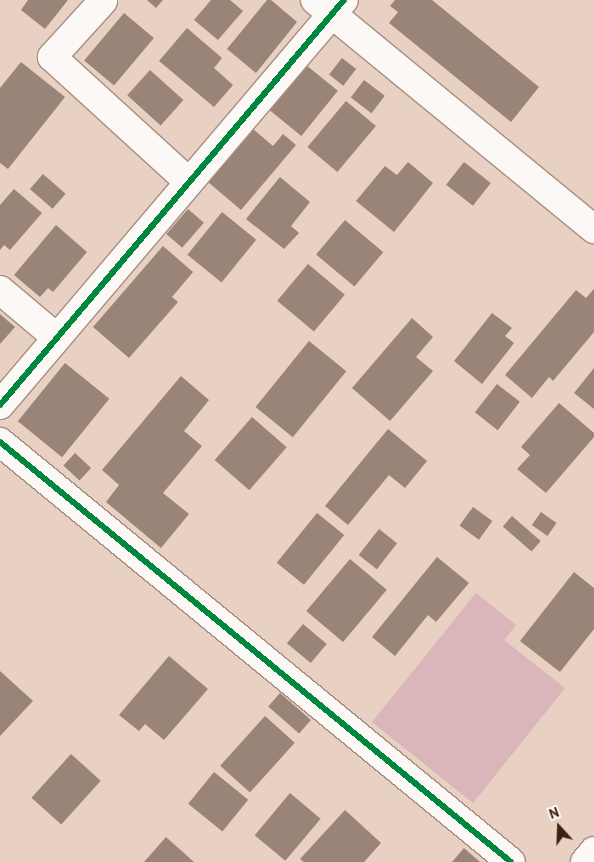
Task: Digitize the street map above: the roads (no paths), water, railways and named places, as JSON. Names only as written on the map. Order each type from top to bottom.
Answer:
[{"type":"street","points":[[102,0],[52,57],[189,182]]},
{"type":"street","points":[[0,405],[189,182],[330,5],[594,230]]},
{"type":"street","points":[[0,290],[56,337]]},
{"type":"street","points":[[0,442],[511,862]]},
{"type":"street","points":[[585,862],[594,851]]}]
